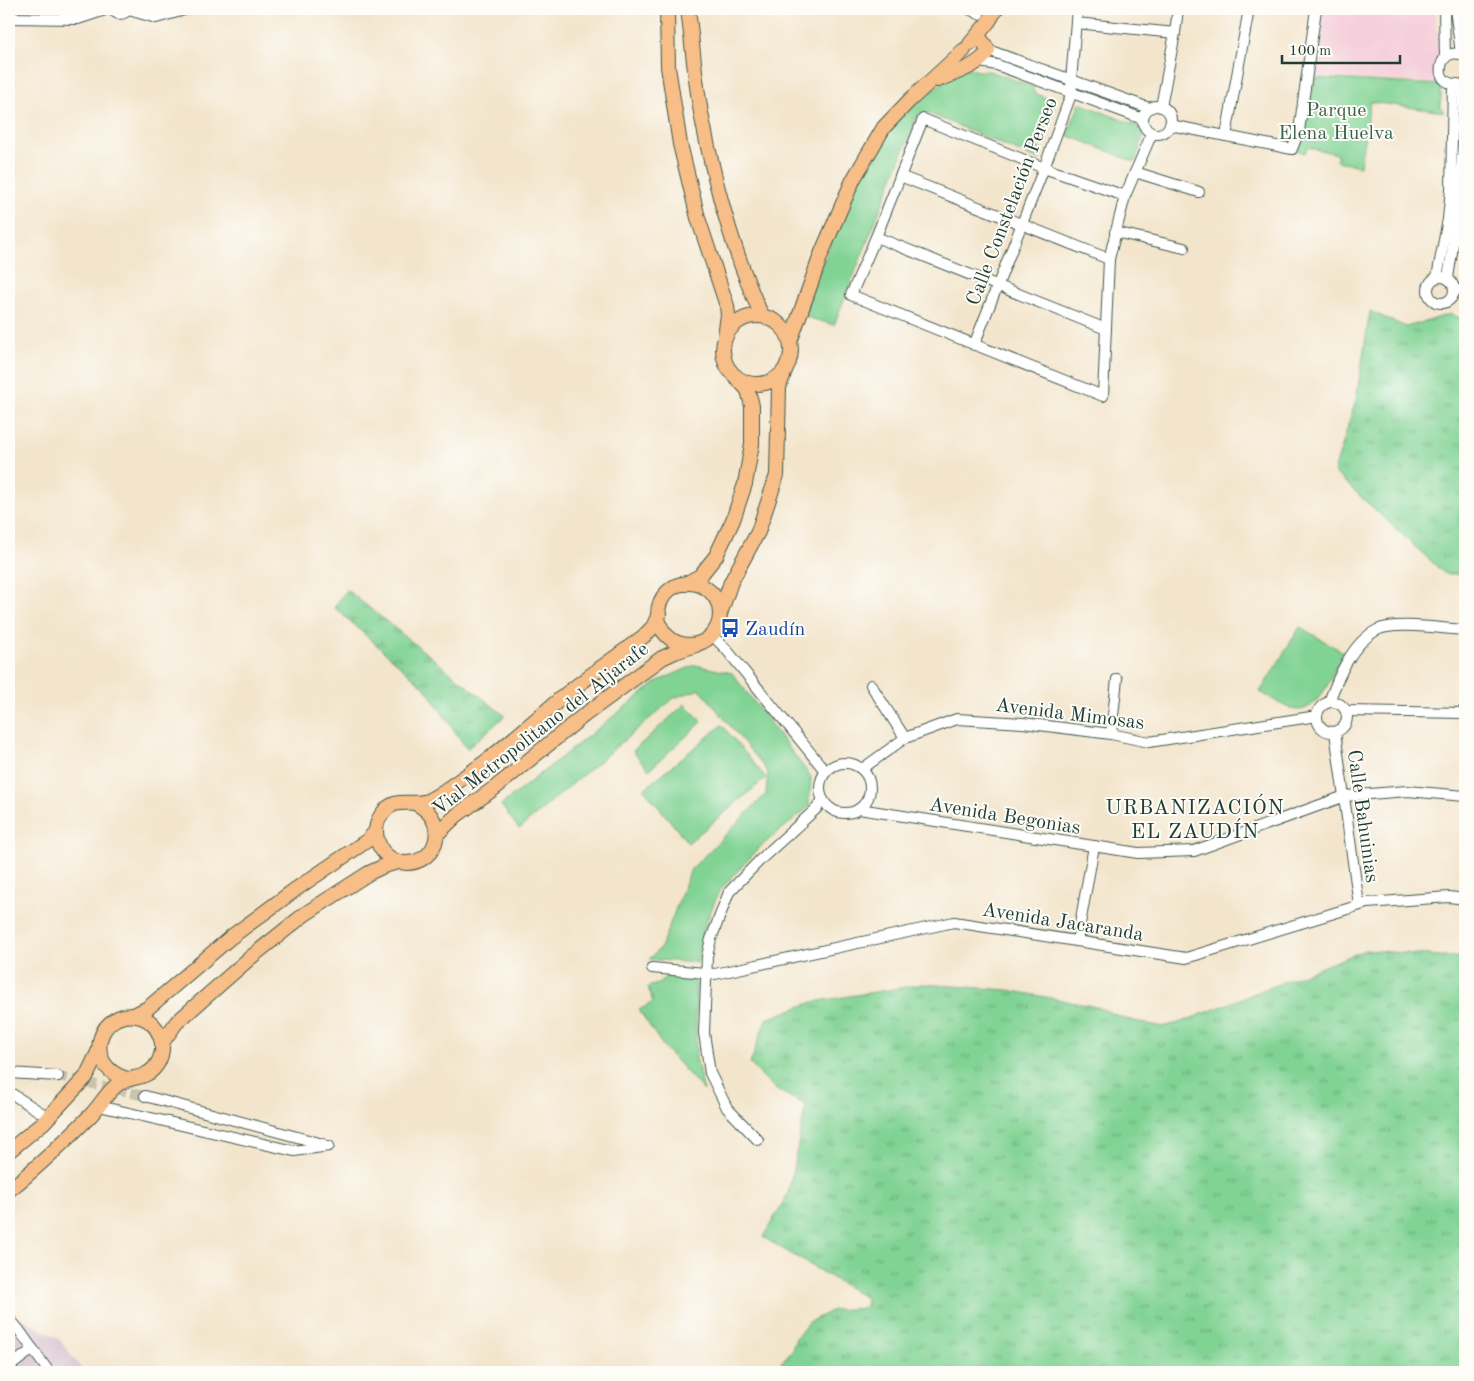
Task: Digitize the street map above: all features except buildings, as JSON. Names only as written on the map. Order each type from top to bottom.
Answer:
[{"type":"main road","name":"Vial Metropolitano del Aljarafe","points":[[9,1151],[48,1117],[86,1077],[99,1050],[101,1034],[107,1025],[113,1020],[123,1016],[134,1015],[148,1008],[231,937],[296,889],[368,840],[376,831],[377,822],[388,807],[397,803],[427,801],[492,756],[566,694],[644,636],[653,626],[666,594],[675,587],[700,576],[716,556],[733,520],[745,484],[752,444],[752,406],[748,390],[725,362],[723,348],[728,315],[727,306],[698,218],[680,144],[668,67],[667,9]]},
{"type":"main road","points":[[688,9],[702,121],[717,187],[736,250],[762,316]]},
{"type":"main road","points":[[982,56],[964,65],[960,59],[984,17],[996,9]]},
{"type":"main road","points":[[982,56],[984,17]]},
{"type":"main road","points":[[790,342],[822,252],[853,180],[884,127],[968,46],[978,40],[982,41],[982,56]]},
{"type":"main road","points":[[929,83],[982,56]]},
{"type":"main road","points":[[782,328],[800,313]]},
{"type":"main road","points":[[720,614],[731,582],[758,532],[777,476],[780,387],[791,350],[790,342],[782,328],[773,320],[762,316],[753,316],[738,321],[725,336]]},
{"type":"main road","points":[[734,375],[750,383],[762,384],[769,382],[779,375],[788,362]]},
{"type":"main road","points":[[685,584],[696,584],[705,588],[713,595],[718,604],[720,620],[712,635]]},
{"type":"main road","name":"Vial Metropolitano del Aljarafe","points":[[658,614],[660,625],[665,634],[673,641],[682,645],[696,644]]},
{"type":"main road","name":"Vial Metropolitano del Aljarafe","points":[[437,834],[456,815],[496,787],[606,698],[662,658],[712,635]]},
{"type":"main road","name":"Vial Metropolitano del Aljarafe","points":[[9,1190],[45,1161],[99,1106],[116,1085],[127,1078],[138,1078],[154,1069],[160,1059],[162,1043],[176,1023],[250,958],[305,914],[369,873],[398,862],[416,862],[424,858],[431,851],[435,843],[437,834],[436,824],[431,814],[424,807],[415,803]]},
{"type":"main road","points":[[376,831],[377,841],[381,850],[389,858],[398,862]]},
{"type":"main road","points":[[134,1015],[144,1018],[153,1025],[159,1033],[162,1043]]},
{"type":"main road","points":[[99,1050],[102,1061],[108,1069],[117,1076],[127,1078]]},
{"type":"street","points":[[9,18],[78,19],[108,9]]},
{"type":"street","points":[[112,9],[120,14],[125,13],[129,9],[156,18],[188,9]]},
{"type":"street","points":[[969,9],[984,17]]},
{"type":"street","name":"Calle Constelación Perseo","points":[[974,345],[1072,92],[1071,81],[1077,9]]},
{"type":"street","points":[[1161,107],[1176,33],[1178,9]]},
{"type":"street","points":[[1226,136],[1249,9]]},
{"type":"street","points":[[1170,125],[1292,149],[1299,131],[1316,9]]},
{"type":"street","points":[[1444,9],[1445,58]]},
{"type":"street","points":[[1455,9],[1463,54],[1450,54],[1445,58],[1442,62],[1441,73],[1448,82],[1460,84]]},
{"type":"street","points":[[1076,23],[1176,33]]},
{"type":"street","points":[[982,56],[1071,81],[1150,108]]},
{"type":"street","points":[[982,56],[997,65],[1143,119]]},
{"type":"street","points":[[1448,278],[1461,219],[1464,146],[1460,84]]},
{"type":"street","points":[[1437,277],[1448,219],[1460,84]]},
{"type":"street","points":[[1161,107],[1168,111],[1170,115],[1170,125],[1164,132],[1152,134],[1145,128],[1143,119],[1150,108],[1161,107]]},
{"type":"street","points":[[1125,196],[1044,168],[923,119],[851,295],[1103,396],[1109,259],[1125,196],[1152,134]]},
{"type":"street","points":[[1135,172],[1199,192]]},
{"type":"street","points":[[900,176],[1109,259]]},
{"type":"street","points":[[1115,232],[1184,248]]},
{"type":"street","points":[[876,237],[1106,329]]},
{"type":"street","points":[[1443,276],[1448,278],[1460,290],[1445,302],[1440,303],[1432,299],[1429,295],[1428,286],[1430,282],[1437,277],[1443,276]]},
{"type":"street","points":[[1329,702],[1338,677],[1350,656],[1364,640],[1378,629],[1398,626],[1465,630]]},
{"type":"street","points":[[712,635],[726,649],[826,772]]},
{"type":"street","points":[[1111,734],[1117,679]]},
{"type":"street","points":[[871,685],[905,738]]},
{"type":"street","points":[[1329,702],[1338,703],[1346,711],[1346,723],[1335,732],[1322,729],[1318,722],[1317,716],[1320,707],[1329,702]]},
{"type":"street","points":[[1346,711],[1465,713]]},
{"type":"street","name":"Avenida Mimosas","points":[[862,769],[905,738],[957,719],[1023,722],[1111,734],[1150,742],[1317,716]]},
{"type":"street","name":"Calle Bahuinias","points":[[1335,732],[1359,906]]},
{"type":"street","points":[[846,763],[862,769],[870,787],[869,796],[865,804],[853,812],[844,813],[828,806],[823,800],[820,788],[826,772],[837,764],[846,763]]},
{"type":"street","name":"Avenida Begonias","points":[[859,809],[1138,853],[1194,851],[1345,796],[1407,790],[1465,796]]},
{"type":"street","points":[[758,1140],[727,1108],[710,1073],[704,1033],[707,956],[723,903],[729,892],[761,859],[816,809],[823,800]]},
{"type":"street","points":[[1078,941],[1094,846]]},
{"type":"street","name":"Avenida Jacaranda","points":[[652,968],[715,974],[954,922],[1186,958],[1367,903],[1449,897],[1465,899]]},
{"type":"street","points":[[9,1073],[58,1076]]},
{"type":"street","points":[[9,1092],[48,1117]]},
{"type":"street","points":[[99,1106],[294,1150],[329,1146],[145,1096]]},
{"type":"street","points":[[9,1318],[14,1329],[33,1349],[49,1372]]},
{"type":"street","points":[[9,1366],[33,1349]]},
{"type":"shaded area","points":[[1322,9],[1435,9],[1440,57],[1435,66],[1442,83],[1313,76]]},
{"type":"shaded area","points":[[9,1312],[58,1338],[84,1372],[9,1372]]},
{"type":"green space","points":[[961,66],[978,71],[989,71],[1034,87],[1033,92],[1055,102],[1037,147],[1042,150],[1039,160],[928,113],[917,117],[834,325],[803,316],[844,208],[870,157],[898,119]]},
{"type":"green space","name":"Parque Elena Huelva","points":[[1315,78],[1442,85],[1440,106],[1444,112],[1370,102],[1360,166],[1337,161],[1337,154],[1307,147],[1305,153],[1296,150]]},
{"type":"green space","points":[[1080,103],[1137,126],[1144,135],[1135,162],[1067,135]]},
{"type":"green space","points":[[1370,311],[1406,327],[1451,314],[1465,320],[1465,574],[1445,574],[1334,472],[1356,400]]},
{"type":"green space","points":[[347,590],[505,716],[467,749],[425,688],[334,607]]},
{"type":"green space","points":[[1300,627],[1343,652],[1330,680],[1318,699],[1302,710],[1288,708],[1260,692]]},
{"type":"green space","points":[[695,665],[732,673],[811,777],[809,807],[760,847],[719,891],[705,925],[697,963],[649,959],[661,947],[691,869],[766,794],[768,772],[700,689],[674,698],[519,829],[501,805],[658,681]]},
{"type":"green space","points":[[685,704],[702,722],[649,770],[633,751]]},
{"type":"green space","points":[[722,725],[766,778],[688,843],[644,789]]},
{"type":"green space","points":[[1365,950],[1465,958],[1465,1372],[773,1372],[792,1350],[796,1338],[809,1322],[833,1310],[866,1308],[866,1298],[763,1237],[788,1194],[806,1105],[775,1089],[750,1064],[766,1019],[813,1002],[924,984],[1008,990],[1097,1007],[1126,1019],[1162,1027],[1179,1023]]},
{"type":"green space","points":[[669,974],[696,975],[696,1058],[704,1091],[663,1046],[639,1010],[653,1002],[648,987],[657,984]]},
{"type":"tunnel","points":[[58,1076],[145,1096]]},
{"type":"place","name":"Zaudín","points":[[730,628]]},
{"type":"district","name":"URBANIZACIÓN EL ZAUDÍN","points":[[1195,819]]}]
